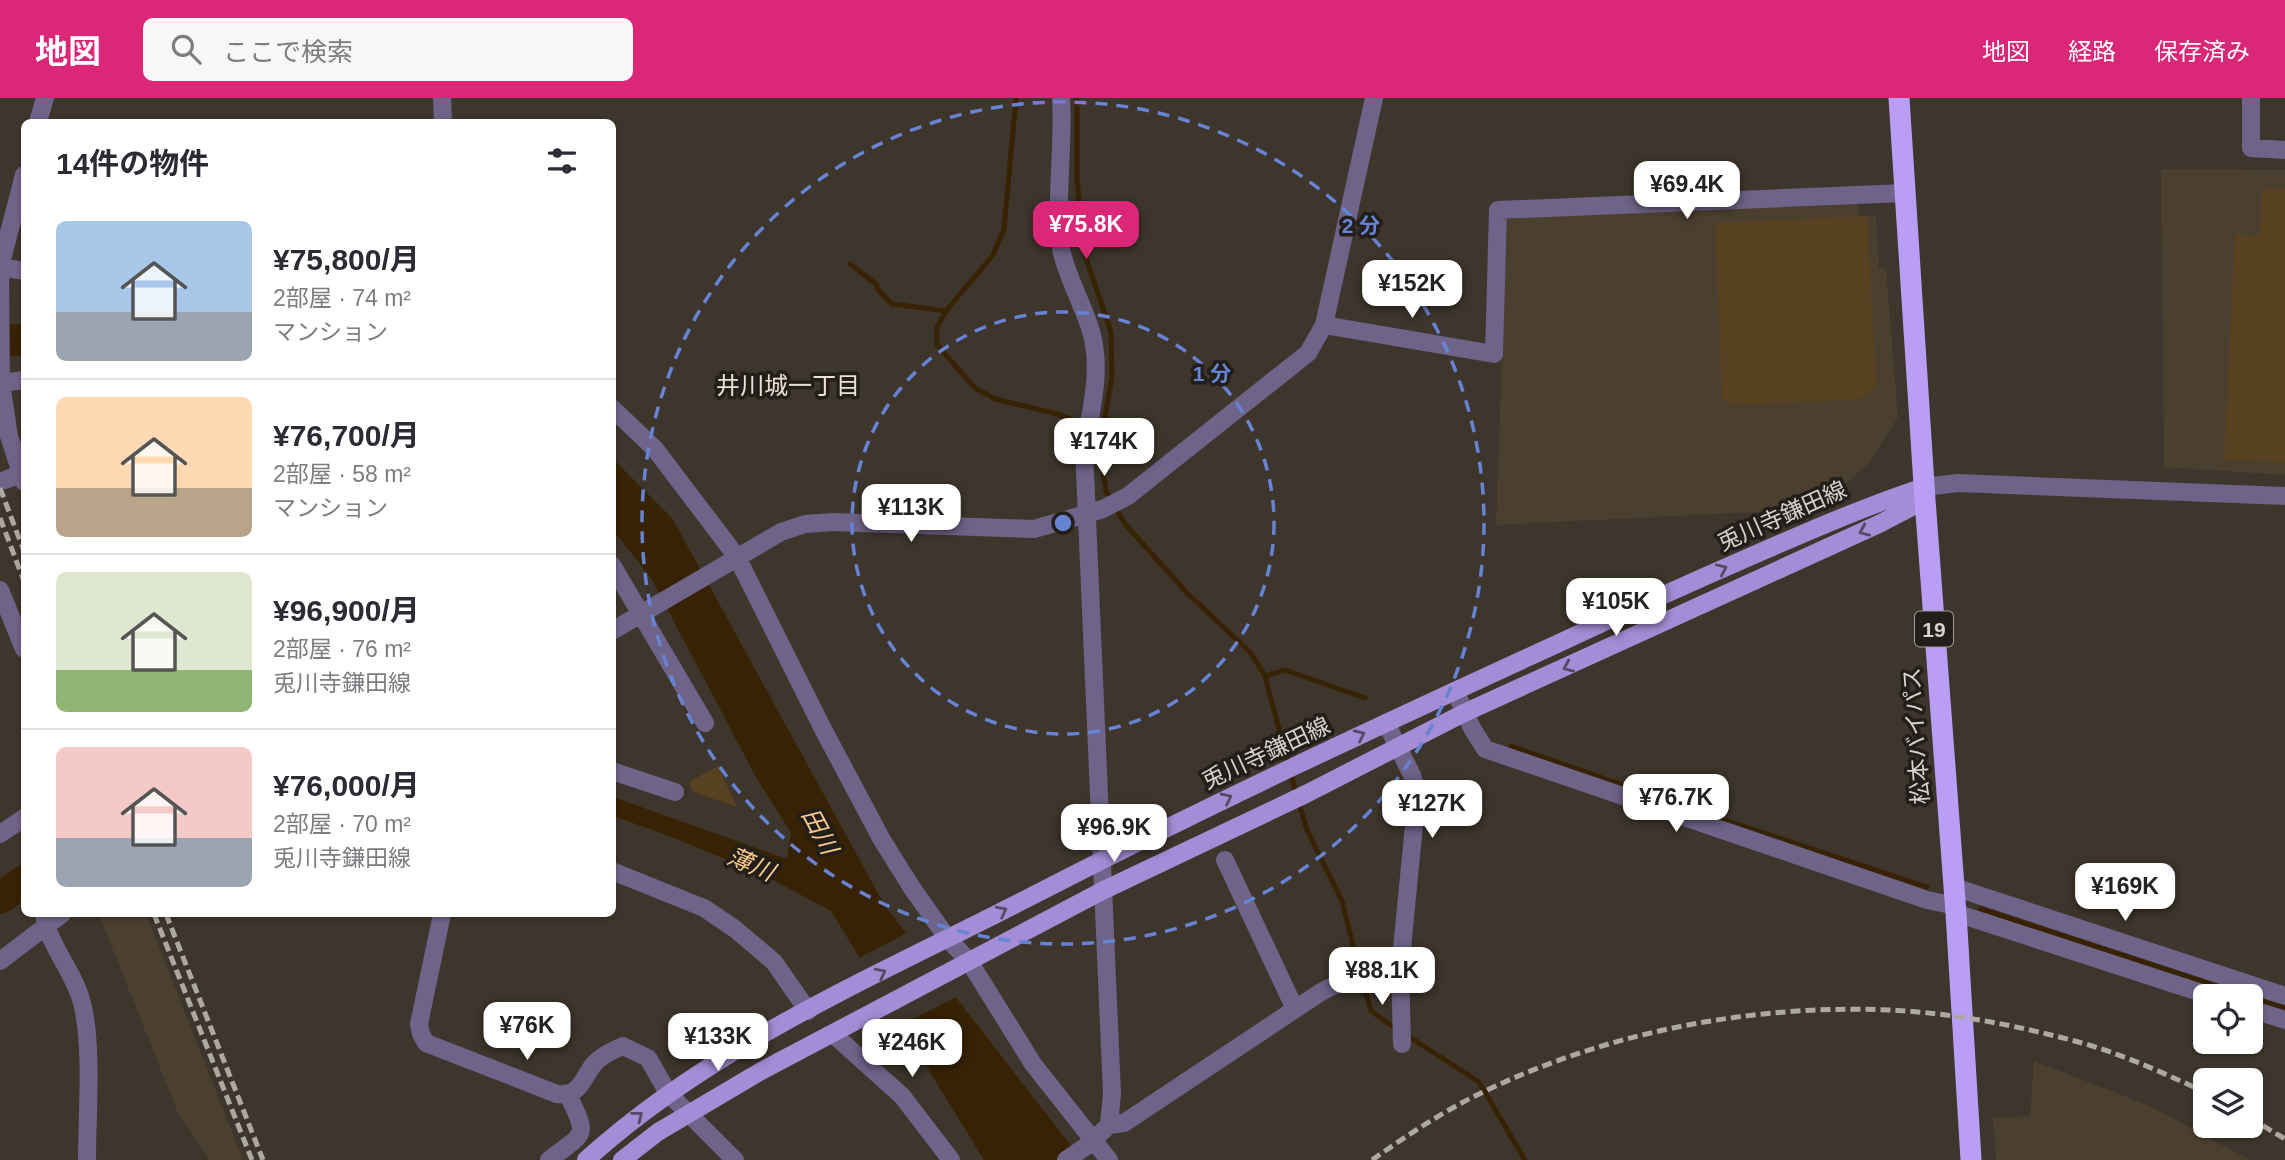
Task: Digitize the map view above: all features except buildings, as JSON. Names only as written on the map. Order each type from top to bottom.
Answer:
[{"type":"highway","name":"松本バイパス","points":[[1899,98],[1971,1160]]},
{"type":"main road","name":"兎川寺鎌田線","points":[[586,1160],[668,1093],[716,1062],[815,1007],[1101,860],[1280,772],[1663,595],[1873,503],[1924,494]]},
{"type":"main road","name":"兎川寺鎌田線","points":[[622,1160],[658,1132],[763,1070],[1102,891],[1306,794],[1464,713],[1879,524],[1924,494]]},
{"type":"street","points":[[39,119],[45,98]]},
{"type":"street","points":[[442,98],[443,119]]},
{"type":"street","points":[[1061,98],[1059,209],[1062,251],[1092,331],[1096,371],[1084,449],[1095,512],[1101,860],[1112,1094],[1109,1125]]},
{"type":"street","points":[[616,629],[781,532],[805,524],[834,522],[1034,528],[1095,512],[1120,501],[1308,353],[1324,325],[1374,98]]},
{"type":"street","points":[[2251,98],[2251,149],[2285,150]]},
{"type":"street","points":[[19,477],[9,436],[1,379],[0,267],[21,186]]},
{"type":"street","points":[[1324,325],[1494,354],[1498,210],[1905,193]]},
{"type":"street","points":[[0,267],[21,270]]},
{"type":"street","points":[[1,379],[21,380]]},
{"type":"street","points":[[616,412],[655,449],[733,560],[882,840],[945,941],[1090,1142],[1109,1160]]},
{"type":"street","points":[[1924,494],[1958,483],[2285,496]]},
{"type":"street","points":[[616,571],[646,612],[705,723]]},
{"type":"street","points":[[3,597],[21,600]]},
{"type":"street","points":[[3,597],[21,642]]},
{"type":"street","points":[[1455,691],[1464,713],[1485,749],[1927,900],[1955,902],[2285,996]]},
{"type":"street","points":[[1386,723],[1412,775],[1417,794],[1400,969],[1402,1044]]},
{"type":"street","points":[[616,772],[675,792]]},
{"type":"street","points":[[0,834],[21,820]]},
{"type":"street","points":[[1225,860],[1295,1009]]},
{"type":"street","points":[[616,873],[704,908],[735,929],[774,962],[815,1007]]},
{"type":"street","points":[[1955,902],[2193,989]]},
{"type":"street","points":[[441,917],[419,1024],[426,1042],[557,1094],[568,1095],[578,1088],[595,1062],[623,1046],[648,1058],[668,1093],[735,1160]]},
{"type":"street","points":[[0,961],[45,920],[76,983],[84,1014],[87,1051],[87,1160]]},
{"type":"street","points":[[1066,1160],[1109,1125],[1124,1123],[1321,992],[1352,977]]},
{"type":"street","points":[[2263,1013],[2285,1020]]},
{"type":"street","points":[[838,1031],[902,1096],[951,1160]]},
{"type":"street","points":[[549,1160],[575,1141],[580,1133],[582,1124],[568,1095]]},
{"type":"shaded area","points":[[2161,169],[2285,170],[2285,475],[2164,467]]},
{"type":"shaded area","points":[[2262,189],[2285,189],[2285,462],[2224,460],[2235,234],[2260,236]]},
{"type":"shaded area","points":[[1858,197],[1858,217],[1876,216],[1879,268],[1886,269],[1898,417],[1869,463],[1844,485],[1756,512],[1496,525],[1507,218]]},
{"type":"shaded area","points":[[1867,216],[1876,385],[1868,395],[1854,400],[1735,405],[1722,399],[1715,223]]},
{"type":"shaded area","points":[[718,766],[737,807],[693,792],[689,782]]},
{"type":"shaded area","points":[[100,917],[147,917],[243,1160],[210,1160],[178,1113]]},
{"type":"shaded area","points":[[2034,1061],[2150,1106],[2193,1129],[2193,1138],[2209,1138],[2250,1160],[1996,1160],[1993,1118],[2030,1116]]},
{"type":"water","points":[[616,462],[672,518],[885,906],[1082,1160],[984,1160],[831,911],[760,873],[616,817],[616,798],[787,859],[791,833],[757,779],[651,578],[616,534]]},
{"type":"pier","points":[[909,932],[958,996],[898,1027],[857,959]]},
{"type":"waterway","points":[[1016,98],[1004,229],[993,255],[946,311],[937,327],[937,345],[975,388],[995,399],[1058,414],[1102,433]]},
{"type":"waterway","points":[[1077,98],[1077,181],[1086,258],[1111,332],[1112,377],[1102,433],[1101,458],[1106,491],[1125,524],[1187,593],[1251,653],[1265,676],[1296,793]]},
{"type":"waterway","points":[[850,264],[876,284],[892,304],[946,311]]},
{"type":"waterway","name":"田川","points":[[0,340],[21,340]]},
{"type":"waterway","points":[[1265,676],[1285,670],[1365,698]]},
{"type":"waterway","points":[[1511,746],[1927,887]]},
{"type":"waterway","points":[[1299,803],[1307,830],[1342,901],[1371,1011],[1396,1029]]},
{"type":"waterway","name":"薄川","points":[[0,898],[21,883]]},
{"type":"waterway","points":[[1980,909],[2210,984]]},
{"type":"waterway","points":[[2263,1001],[2285,1008]]},
{"type":"waterway","points":[[1405,1034],[1479,1082],[1525,1160]]},
{"type":"railway","points":[[0,488],[21,543]]},
{"type":"railway","points":[[0,518],[21,573]]},
{"type":"railway","points":[[155,917],[252,1160]]},
{"type":"railway","points":[[167,917],[263,1160]]},
{"type":"railway","points":[[1372,1160],[1422,1126],[1475,1096],[1573,1055],[1677,1027],[1784,1012],[1890,1010],[1987,1021],[2098,1048],[2193,1087]]},
{"type":"railway","points":[[2263,1126],[2285,1139]]},
{"type":"district","name":"井川城一丁目","points":[[788,385]]}]
